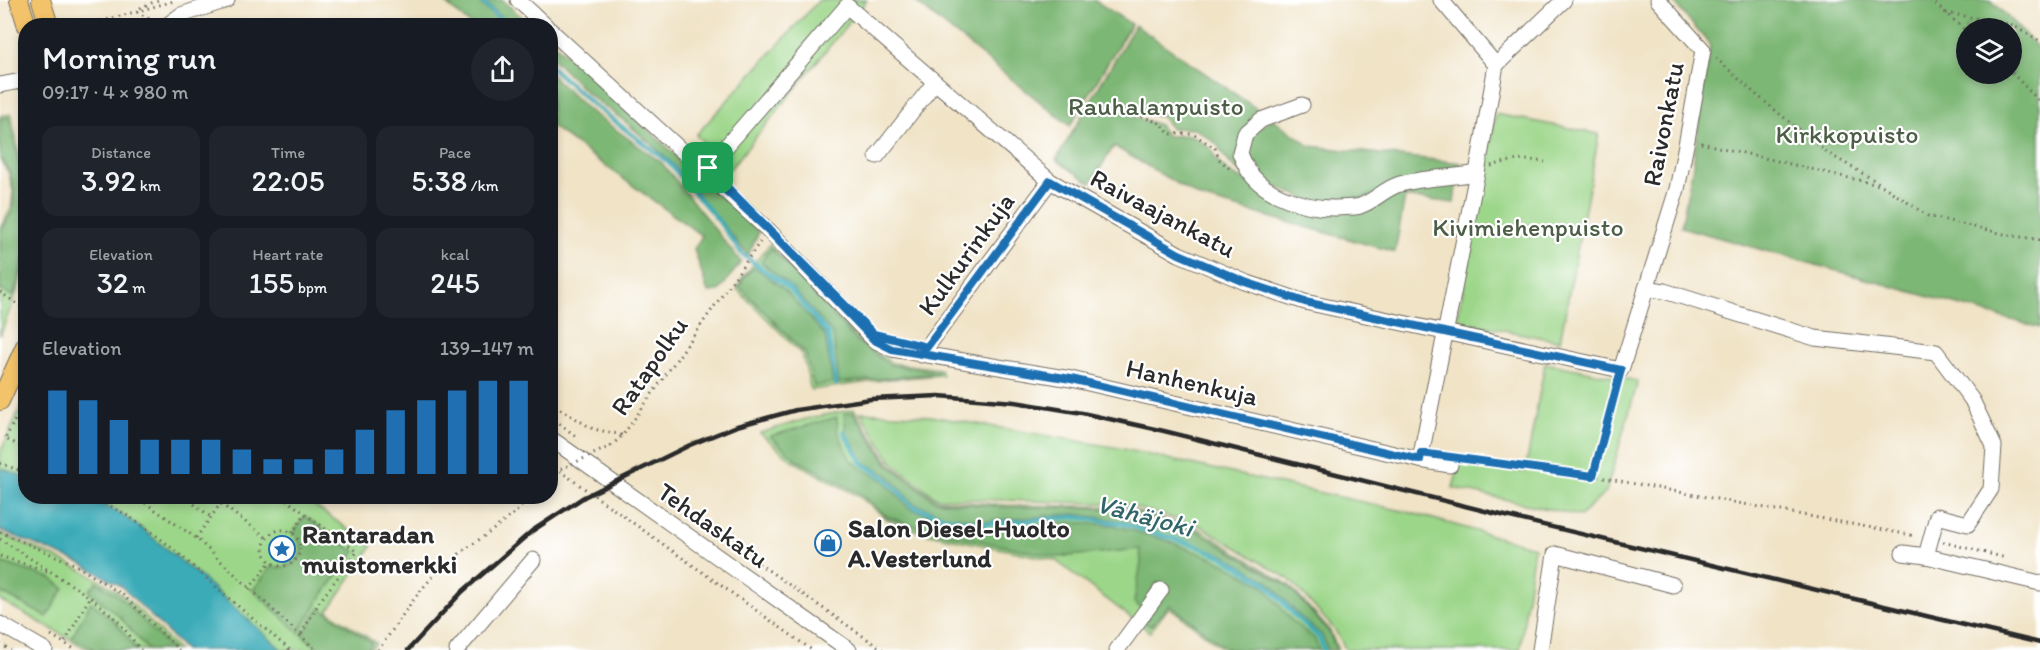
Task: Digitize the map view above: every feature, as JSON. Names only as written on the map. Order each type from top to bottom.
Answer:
[{"type":"main road","points":[[19,0],[25,18]]},
{"type":"main road","points":[[41,0],[47,18]]},
{"type":"main road","points":[[0,401],[18,360]]},
{"type":"street","points":[[173,18],[227,0]]},
{"type":"street","points":[[518,0],[537,18]]},
{"type":"street","points":[[1441,0],[1496,65]]},
{"type":"street","points":[[1420,460],[1496,65],[1564,0]]},
{"type":"street","name":"Raivonkatu","points":[[1621,370],[1677,189],[1703,50],[1658,0]]},
{"type":"street","name":"Raivaajankatu","points":[[705,171],[847,6],[1050,181],[1179,254],[1245,282],[1305,302],[1621,370]]},
{"type":"street","name":"Hanhenkuja","points":[[558,37],[768,230],[874,340],[892,349],[1071,379],[1420,460],[1453,461]]},
{"type":"street","points":[[0,85],[18,82]]},
{"type":"street","points":[[877,156],[935,82]]},
{"type":"street","points":[[1302,105],[1261,120],[1245,134],[1240,153],[1248,171],[1261,184],[1285,199],[1325,208],[1358,207],[1376,198],[1390,187],[1422,178],[1477,173]]},
{"type":"street","name":"Kulkurinkuja","points":[[921,355],[1050,181]]},
{"type":"street","points":[[1646,288],[1664,291],[1815,338],[1936,352],[1972,400],[1994,446],[1991,489],[1968,524],[1937,516],[1926,556]]},
{"type":"street","name":"Tehdaskatu","points":[[558,444],[849,650]]},
{"type":"street","points":[[1903,553],[1926,556],[2040,583]]},
{"type":"street","points":[[1540,650],[1555,554],[1673,585]]},
{"type":"street","points":[[457,650],[532,560]]},
{"type":"street","points":[[1117,650],[1161,590]]},
{"type":"street","points":[[0,624],[45,650]]},
{"type":"path","points":[[135,11],[158,0]]},
{"type":"path","points":[[111,18],[179,0]]},
{"type":"path","points":[[1931,0],[1956,22]]},
{"type":"path","points":[[135,11],[149,18]]},
{"type":"path","points":[[1946,13],[2010,24],[2040,41]]},
{"type":"path","points":[[1712,54],[1753,92],[1827,152],[1928,216],[2008,235],[2040,240]]},
{"type":"path","points":[[2022,83],[2040,102]]},
{"type":"path","points":[[1136,114],[1162,124],[1169,134],[1193,134],[1215,148],[1219,159],[1234,173]]},
{"type":"path","points":[[1687,140],[1883,186]]},
{"type":"path","points":[[1477,173],[1490,166],[1512,160],[1528,159],[1545,162]]},
{"type":"path","name":"Ratapolku","points":[[558,470],[611,446],[623,435],[754,251]]},
{"type":"path","points":[[0,292],[18,305]]},
{"type":"path","points":[[1593,476],[1621,370]]},
{"type":"path","points":[[558,408],[593,429],[623,435]]},
{"type":"path","points":[[18,414],[5,439],[18,445]]},
{"type":"path","points":[[558,422],[578,438]]},
{"type":"path","points":[[1453,461],[1593,476],[1931,539],[2007,558]]},
{"type":"path","points":[[0,462],[18,469]]},
{"type":"path","points":[[558,470],[812,650]]},
{"type":"path","points":[[656,493],[883,650]]},
{"type":"path","points":[[108,504],[147,528],[290,650]]},
{"type":"path","points":[[147,504],[196,538],[316,650]]},
{"type":"path","points":[[194,504],[211,517]]},
{"type":"path","points":[[196,538],[221,504],[267,538]]},
{"type":"path","points":[[292,504],[357,552],[321,601],[300,636]]},
{"type":"path","points":[[378,650],[439,570],[525,504]]},
{"type":"path","points":[[292,533],[305,514]]},
{"type":"path","points":[[277,531],[292,533],[300,546],[293,563],[282,567],[270,562],[264,553],[267,538],[277,531]]},
{"type":"path","points":[[0,532],[74,564],[123,595],[179,650]]},
{"type":"path","points":[[0,539],[90,597],[117,620],[141,650]]},
{"type":"path","points":[[0,556],[53,573]]},
{"type":"path","points":[[249,589],[270,562]]},
{"type":"path","points":[[65,642],[90,597]]},
{"type":"path","points":[[0,644],[11,650]]},
{"type":"green space","points":[[442,0],[476,0],[496,18],[463,18]]},
{"type":"green space","points":[[483,0],[502,0],[523,18],[503,18]]},
{"type":"green space","points":[[819,0],[867,0],[730,169],[696,135]]},
{"type":"green space","name":"Rauhalanpuisto","points":[[913,0],[1094,0],[1131,24],[1070,126]]},
{"type":"green space","name":"Kirkkopuisto","points":[[1672,0],[1991,0],[2009,18],[1956,18],[1956,84],[2022,84],[2022,32],[2040,50],[2040,328],[1681,227],[1693,165],[1710,45]]},
{"type":"green space","name":"Rauhalanpuisto","points":[[1135,25],[1264,114],[1237,153],[1256,180],[1234,168],[1217,144],[1195,129],[1171,128],[1162,117],[1134,110],[1133,116],[1159,125],[1167,136],[1191,135],[1211,149],[1216,160],[1232,175],[1324,211],[1391,190],[1457,181],[1454,203],[1405,197],[1395,252],[1201,198],[1114,146],[1091,183],[1056,160]]},
{"type":"green space","points":[[558,47],[759,232],[748,255],[670,161],[627,123],[589,95],[558,64]]},
{"type":"green space","points":[[558,82],[586,108],[662,163],[741,262],[719,291],[708,292],[694,249],[702,236],[558,131]]},
{"type":"green space","points":[[11,114],[18,148],[18,289],[0,336],[0,228],[11,209],[13,191],[8,172],[0,160],[0,116]]},
{"type":"green space","name":"Kivimiehenpuisto","points":[[1496,114],[1599,134],[1560,341],[1457,321]]},
{"type":"green space","points":[[9,117],[18,159],[18,281],[13,297],[0,289],[0,231],[13,211],[14,190],[10,172],[0,157],[0,119]]},
{"type":"green space","points":[[1273,119],[1310,146],[1461,163],[1459,175],[1325,206],[1262,182],[1243,153],[1248,134]]},
{"type":"green space","points":[[770,244],[861,342],[892,363],[940,369],[942,375],[891,379],[811,390],[802,354],[737,289],[743,277]]},
{"type":"green space","points":[[771,248],[858,342],[890,365],[937,371],[938,373],[839,383],[833,334],[792,288],[761,262]]},
{"type":"green space","points":[[755,267],[785,290],[825,335],[833,383],[814,386],[805,353],[740,287],[744,277]]},
{"type":"green space","points":[[1545,363],[1638,381],[1606,492],[1580,516],[1453,488],[1460,462],[1525,472]]},
{"type":"green space","points":[[854,409],[889,463],[937,500],[1007,505],[1122,507],[1199,529],[1289,585],[1330,631],[1338,650],[1225,650],[1169,607],[1150,632],[1055,560],[920,532],[887,519],[860,497],[793,461],[760,433],[806,419]]},
{"type":"green space","points":[[853,412],[888,464],[935,501],[1005,507],[1121,508],[1197,531],[1288,586],[1329,632],[1336,650],[1328,650],[1322,635],[1299,616],[1268,581],[1224,555],[1122,521],[1075,514],[986,521],[944,515],[913,503],[888,475],[863,462],[846,432],[844,414]]},
{"type":"green space","points":[[860,412],[931,416],[1119,448],[1412,513],[1534,547],[1520,650],[1346,650],[1335,630],[1290,580],[1201,526],[1123,504],[937,498],[892,462]]},
{"type":"green space","points":[[18,413],[18,474],[0,468],[0,453]]},
{"type":"green space","points":[[837,417],[838,432],[849,457],[859,467],[883,480],[909,508],[944,520],[989,529],[1067,522],[1113,525],[1165,540],[1218,560],[1263,585],[1292,621],[1315,639],[1319,650],[1229,650],[1170,605],[1150,626],[1144,622],[1166,590],[1157,583],[1141,609],[1134,602],[1141,563],[1140,549],[1058,557],[922,529],[886,516],[858,492],[797,460],[770,436]]},
{"type":"green space","points":[[99,504],[312,504],[372,546],[328,611],[376,643],[370,650],[282,650],[204,580],[141,528],[111,508]]},
{"type":"green space","points":[[305,516],[355,552],[319,600],[299,633],[253,590],[271,567],[287,566],[298,559],[301,548],[293,533]]},
{"type":"green space","points":[[0,533],[62,560],[107,584],[128,600],[178,650],[89,650],[0,600]]},
{"type":"green space","points":[[0,562],[51,578],[64,588],[47,617],[0,592]]},
{"type":"green space","points":[[97,582],[120,597],[172,650],[148,650],[120,617],[89,591]]},
{"type":"green space","points":[[91,602],[115,621],[137,650],[95,650],[72,637]]},
{"type":"green space","points":[[320,608],[372,643],[367,650],[320,650],[302,635]]},
{"type":"water","points":[[0,468],[18,474],[18,504],[99,504],[111,508],[141,528],[204,580],[282,650],[185,650],[121,586],[80,563],[0,530]]},
{"type":"waterway","name":"Vähäjoki","points":[[480,0],[499,18]]},
{"type":"waterway","name":"Vähäjoki","points":[[558,73],[591,103],[668,162],[717,219],[742,254],[790,289],[828,334],[836,384]]},
{"type":"waterway","name":"Vähäjoki","points":[[844,432],[862,463],[887,479],[912,506],[944,517],[986,524],[1074,517],[1121,523],[1194,545],[1223,557],[1266,583],[1296,617],[1319,637],[1324,650]]},
{"type":"railway","points":[[408,650],[462,592],[532,531],[584,497],[690,445],[737,426],[796,410],[871,399],[939,396],[1015,402],[1082,413],[1164,431],[1493,513],[2040,643]]},
{"type":"place","name":"Salon Diesel-Huolto A.Vesterlund","points":[[828,543]]},
{"type":"place","name":"Rantaradan muistomerkki","points":[[282,549]]},
{"type":"route","points":[[708,168],[874,334],[927,347],[1050,181],[1179,254],[1245,282],[1305,302],[1621,370],[1593,476],[1421,453],[1420,460],[1071,379],[892,349],[874,340],[768,230],[705,171],[708,168]]}]
